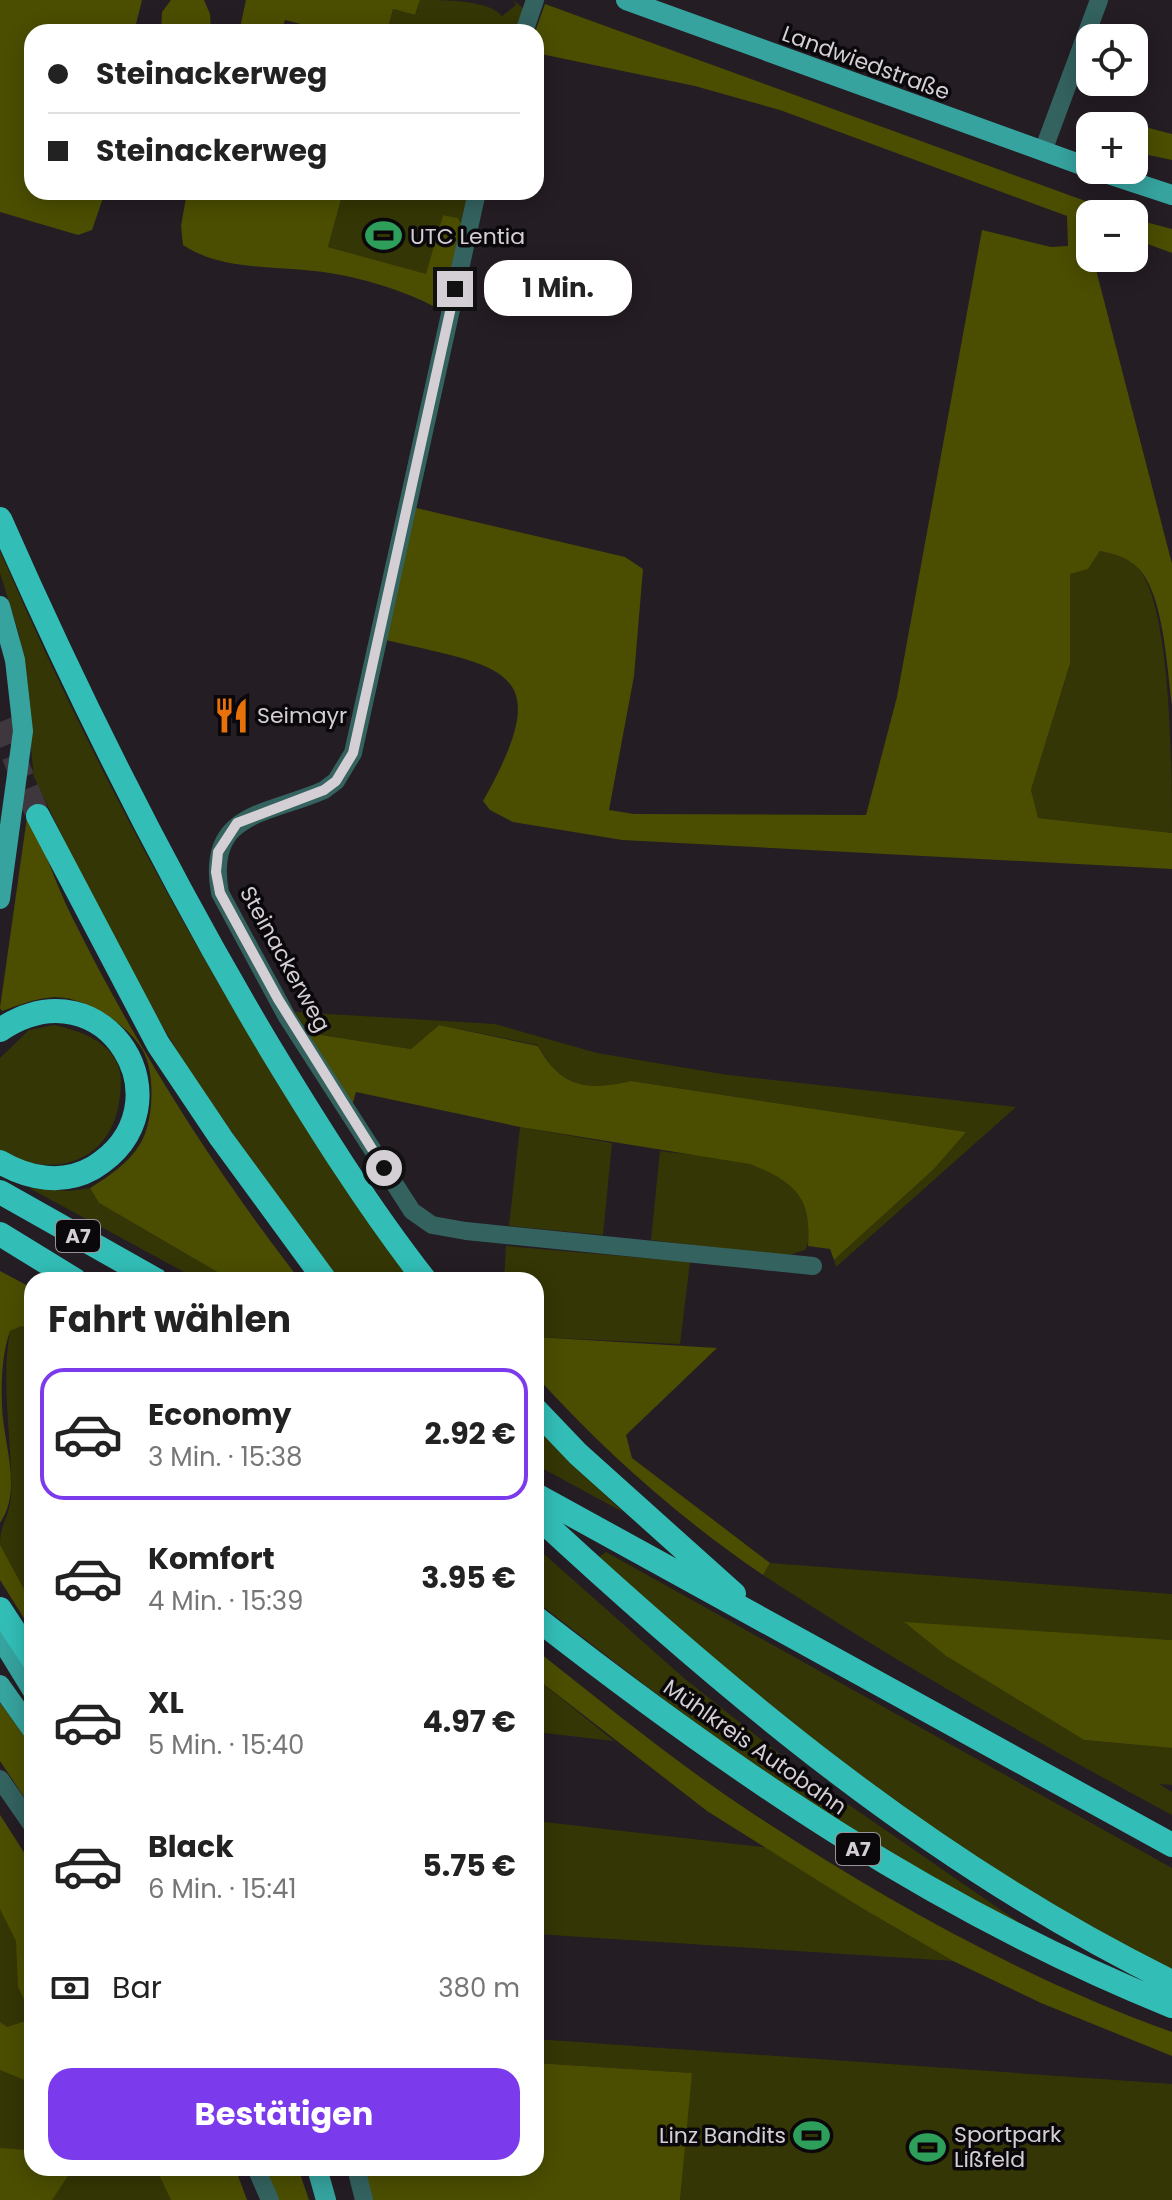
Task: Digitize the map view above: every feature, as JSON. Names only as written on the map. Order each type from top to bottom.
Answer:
[{"type":"highway","points":[[0,519],[86,711],[225,972],[339,1158],[419,1272]]},
{"type":"highway","points":[[38,816],[158,1044],[221,1138],[319,1272]]},
{"type":"highway","points":[[0,1030],[28,1014],[43,1010],[84,1015],[111,1032],[125,1048],[134,1071],[138,1097],[128,1133],[117,1148],[105,1160],[76,1177],[33,1176],[0,1162]]},
{"type":"highway","name":"A7","points":[[0,1192],[142,1272]]},
{"type":"highway","name":"A7","points":[[0,1234],[62,1272]]},
{"type":"highway","points":[[0,1253],[30,1272]]},
{"type":"highway","points":[[544,1418],[578,1454],[683,1544],[753,1613]]},
{"type":"highway","points":[[544,1499],[1172,1845]]},
{"type":"highway","points":[[544,1522],[646,1618],[776,1726],[899,1818],[1060,1924],[1172,1982]]},
{"type":"highway","points":[[0,1609],[24,1646]]},
{"type":"highway","name":"Mühlkreis Autobahn","points":[[544,1624],[672,1723],[833,1833],[1015,1936],[1172,2006]]},
{"type":"main road","name":"Landwiedstraße","points":[[626,0],[1076,163]]},
{"type":"main road","points":[[1139,184],[1172,195]]},
{"type":"main road","points":[[0,606],[15,660],[23,731],[0,899]]},
{"type":"main road","points":[[0,1638],[24,1677]]},
{"type":"main road","points":[[0,1685],[24,1719]]},
{"type":"main road","points":[[319,2176],[326,2200]]},
{"type":"street","points":[[527,24],[535,0]]},
{"type":"street","points":[[1043,151],[1099,0]]},
{"type":"street","name":"Steinackerweg","points":[[475,200],[353,753],[336,781],[324,790],[237,823],[218,852],[216,872],[220,893],[287,1017],[412,1211],[421,1220],[466,1231],[813,1266]]},
{"type":"street","points":[[0,1779],[24,1814]]},
{"type":"street","points":[[260,2176],[270,2200]]},
{"type":"street","points":[[358,2176],[364,2200]]},
{"type":"shaded area","points":[[0,0],[142,0],[136,24],[24,24],[24,200],[102,200],[92,230],[78,235],[0,212]]},
{"type":"shaded area","points":[[171,0],[204,0],[211,24],[161,24],[162,12]]},
{"type":"shaded area","points":[[246,0],[420,0],[415,15],[393,9],[389,24],[300,24],[285,20],[284,24],[241,24]]},
{"type":"shaded area","points":[[420,0],[477,4],[502,16],[516,5],[513,0],[523,8],[525,16],[522,24],[389,24],[393,9],[415,15]]},
{"type":"shaded area","points":[[545,4],[1083,200],[1076,200],[1076,272],[1097,272],[1172,564],[1172,705],[1159,613],[1147,580],[1129,561],[1100,551],[1088,569],[1070,574],[1070,664],[1031,790],[1038,818],[1172,833],[1172,869],[622,840],[513,822],[490,810],[483,801],[505,757],[516,724],[517,699],[508,681],[489,668],[462,658],[386,640],[412,507],[625,557],[643,569],[634,676],[609,810],[634,814],[866,815],[897,697],[982,230],[1051,247],[1068,246],[1067,216],[780,110],[695,86],[544,55],[544,24],[538,24]]},
{"type":"shaded area","points":[[1148,128],[1172,134],[1172,160],[1148,155]]},
{"type":"shaded area","points":[[186,200],[341,200],[328,247],[426,274],[443,215],[458,218],[462,225],[446,292],[437,308],[361,279],[213,259],[183,245],[181,226]]},
{"type":"shaded area","name":"UTC Lentia","points":[[341,200],[469,200],[462,225],[458,218],[443,215],[427,275],[328,247]]},
{"type":"shaded area","points":[[1148,223],[1172,229],[1172,253],[1148,244]]},
{"type":"shaded area","points":[[0,551],[88,741],[186,926],[293,1106],[404,1272],[334,1272],[265,1183],[183,1061],[109,935],[34,777],[19,634],[0,573]]},
{"type":"shaded area","points":[[1100,551],[1125,559],[1138,568],[1149,588],[1158,618],[1168,694],[1172,833],[1037,818],[1031,790],[1070,665],[1070,573],[1088,569]]},
{"type":"shaded area","points":[[28,810],[72,917],[149,1059],[206,1150],[294,1272],[217,1272],[99,1203],[90,1188],[124,1164],[145,1135],[152,1097],[150,1070],[142,1049],[115,1021],[79,1001],[55,997],[34,1000],[2,1011]]},
{"type":"shaded area","points":[[295,1012],[495,1024],[597,1053],[728,1075],[1016,1107],[836,1267],[834,1260],[934,1169],[965,1132],[631,1081],[601,1086],[576,1083],[556,1070],[538,1045],[439,1025],[411,1049],[308,1033]]},
{"type":"shaded area","points":[[54,1025],[80,1033],[104,1046],[111,1053],[121,1077],[119,1103],[113,1124],[103,1141],[90,1153],[57,1165],[19,1160],[0,1152],[0,1058],[29,1030]]},
{"type":"shaded area","points":[[439,1025],[538,1046],[556,1071],[577,1083],[601,1086],[631,1081],[966,1132],[934,1169],[834,1260],[830,1249],[808,1246],[807,1214],[803,1203],[788,1184],[765,1170],[750,1164],[520,1127],[356,1092],[352,1106],[308,1033],[411,1049]]},
{"type":"shaded area","points":[[520,1127],[612,1143],[603,1235],[509,1226]]},
{"type":"shaded area","points":[[660,1151],[746,1163],[784,1180],[798,1194],[806,1213],[809,1232],[805,1250],[786,1256],[651,1240]]},
{"type":"shaded area","points":[[29,1188],[69,1191],[90,1188],[99,1203],[217,1272],[184,1272]]},
{"type":"shaded area","points":[[506,1246],[690,1262],[680,1344],[544,1337],[544,1272],[504,1272]]},
{"type":"shaded area","points":[[0,1271],[24,1284],[24,1327],[10,1331],[5,1349],[2,1406],[11,1481],[7,1510],[0,1523]]},
{"type":"shaded area","points":[[24,1327],[24,1594],[12,1576],[0,1544],[11,1497],[6,1393],[10,1331]]},
{"type":"shaded area","points":[[544,1337],[717,1348],[626,1435],[632,1458],[770,1563],[763,1575],[672,1507],[544,1385]]},
{"type":"shaded area","points":[[544,1436],[623,1512],[544,1469]]},
{"type":"shaded area","points":[[0,1545],[24,1589],[24,1618],[0,1580]]},
{"type":"shaded area","points":[[606,1552],[1172,1868],[1172,1970],[1036,1901],[881,1795],[673,1628],[599,1557]]},
{"type":"shaded area","points":[[544,1554],[685,1679],[806,1775],[1024,1926],[903,1862],[845,1826],[732,1749],[544,1607]]},
{"type":"shaded area","points":[[770,1563],[1172,1594],[1172,1640],[905,1623],[946,1656],[1084,1740],[1172,1748],[1172,1785],[1159,1784],[1172,1792],[1172,1815],[965,1700],[863,1639],[763,1575]]},
{"type":"shaded area","points":[[904,1622],[1172,1640],[1172,1748],[1084,1740],[946,1656]]},
{"type":"shaded area","points":[[544,1656],[694,1773],[799,1843],[901,1905],[1007,1961],[1116,2011],[1172,2032],[1172,2056],[1041,2003],[953,1961],[707,1811],[544,1684]]},
{"type":"shaded area","points":[[544,1684],[614,1741],[544,1733]]},
{"type":"shaded area","points":[[0,1703],[24,1736],[24,1797],[0,1761]]},
{"type":"shaded area","points":[[0,1815],[24,1852],[24,2176],[238,2176],[247,2200],[0,2200]]},
{"type":"shaded area","points":[[0,1815],[24,1852],[24,1999],[18,1987],[16,1941],[0,1909]]},
{"type":"shaded area","points":[[544,1822],[770,1848],[865,1910],[953,1961],[544,1935]]},
{"type":"shaded area","points":[[0,2022],[7,2027],[24,2022],[24,2080],[0,2070]]},
{"type":"shaded area","name":"Sportpark Lißfeld","points":[[544,2040],[1172,2084],[1172,2200],[680,2200],[691,2073],[544,2064]]},
{"type":"shaded area","points":[[544,2064],[692,2073],[680,2200],[373,2200],[366,2176],[544,2176]]},
{"type":"shaded area","points":[[0,2148],[24,2150],[24,2176],[68,2176],[52,2200],[0,2200]]},
{"type":"shaded area","points":[[160,2176],[238,2176],[247,2200],[171,2200]]},
{"type":"shaded area","points":[[268,2176],[301,2176],[309,2200],[279,2200]]},
{"type":"tunnel","points":[[0,722],[38,816]]},
{"type":"place","name":"UTC Lentia","points":[[384,236]]},
{"type":"place","name":"Seimayr","points":[[231,715]]},
{"type":"place","name":"Linz Bandits","points":[[812,2135]]},
{"type":"place","name":"Sportpark Lißfeld","points":[[928,2147]]},
{"type":"route","points":[[384,1168],[287,1017],[220,893],[216,872],[218,852],[237,823],[324,790],[336,781],[353,753],[455,289]]}]
